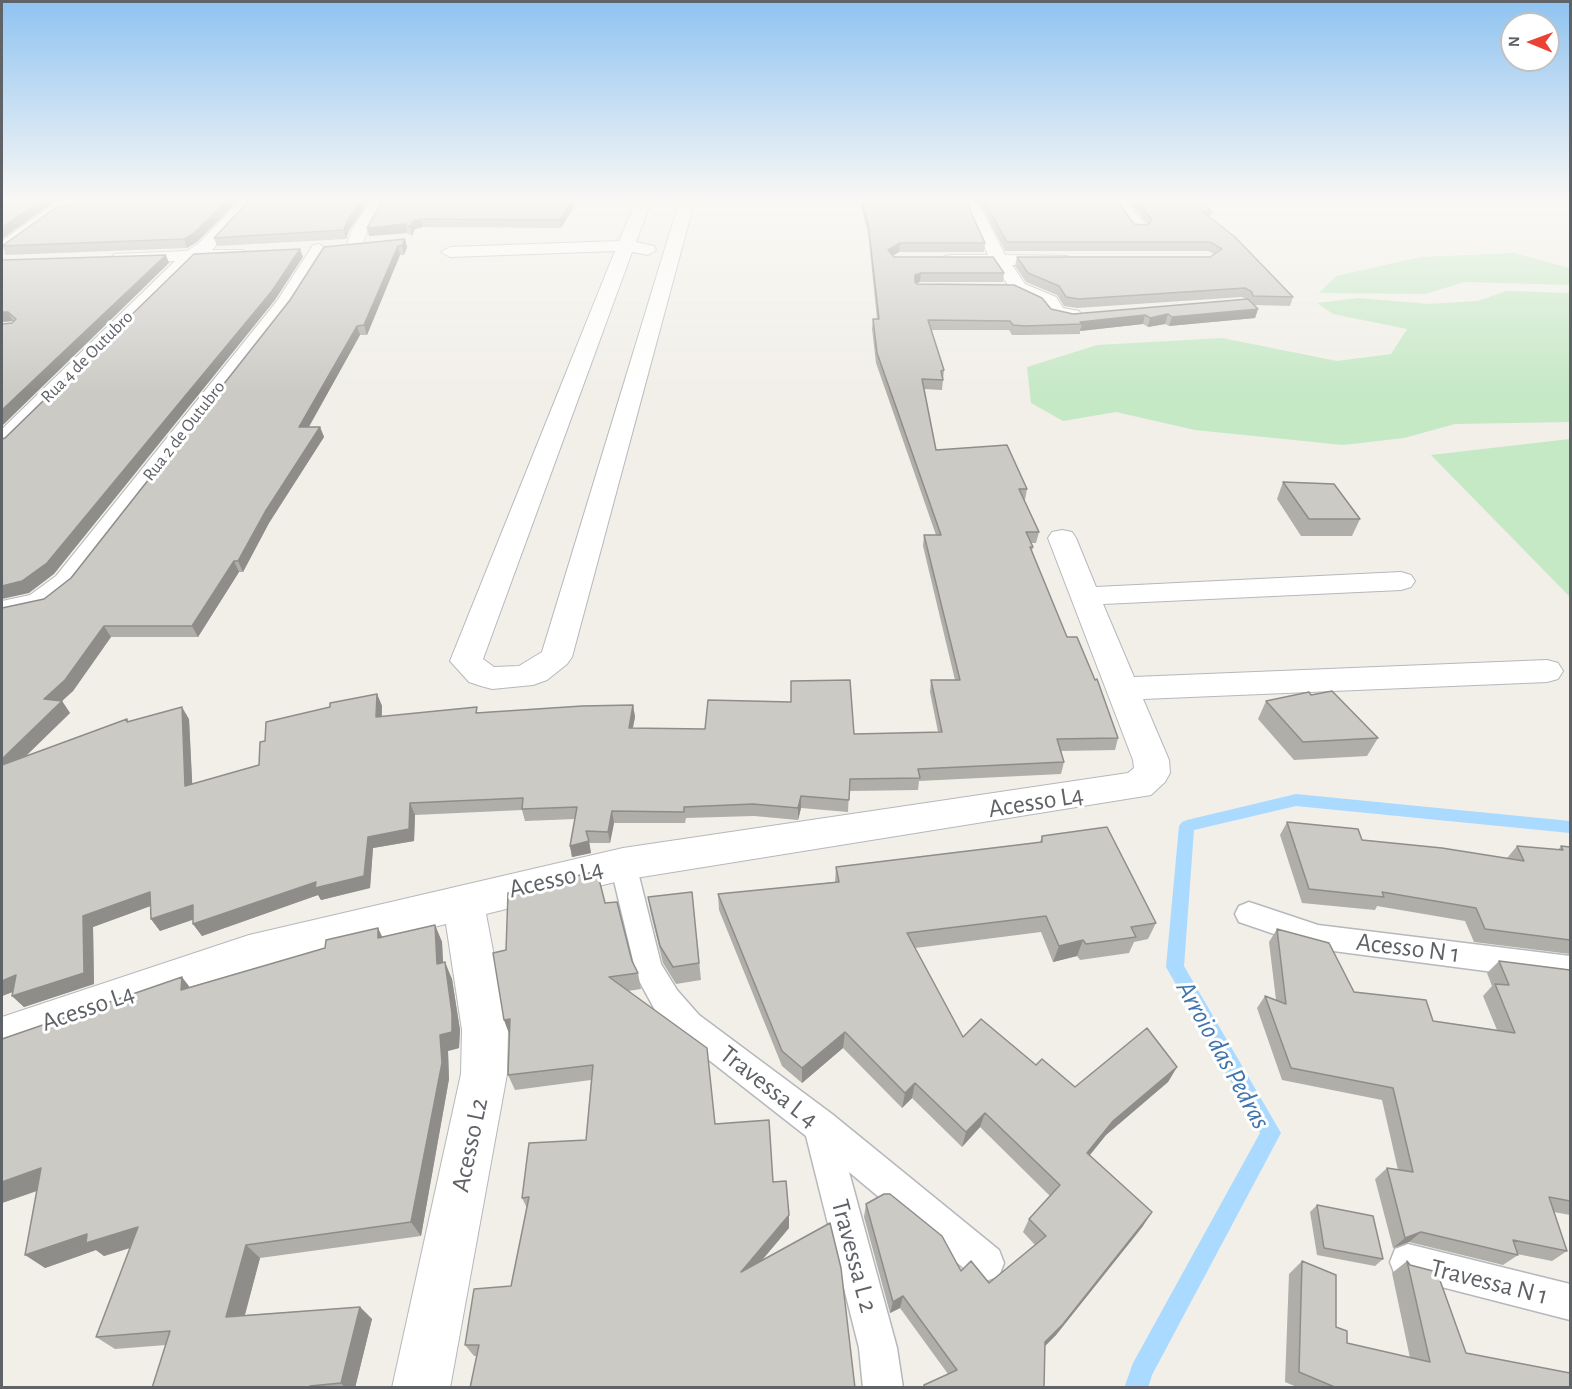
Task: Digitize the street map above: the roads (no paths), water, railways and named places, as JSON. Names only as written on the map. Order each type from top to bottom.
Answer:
[{"type":"street","name":"Rua 4 de Outubro","points":[[2,441],[182,264]]},
{"type":"street","name":"Rua 2 de Outubro","points":[[2,610],[39,603],[54,594],[66,582],[316,264]]},
{"type":"street","points":[[621,264],[465,661],[480,674],[492,678],[522,677],[542,669],[556,657],[662,264]]},
{"type":"street","points":[[1001,264],[1013,288],[1049,301],[1057,312],[1077,314]]},
{"type":"street","points":[[1062,538],[1122,689],[1547,671]]},
{"type":"street","points":[[1085,596],[1401,581]]},
{"type":"street","name":"Acesso L4","points":[[2,1038],[249,954],[623,864],[1127,789],[1138,785],[1152,773],[1151,760],[1122,689]]},
{"type":"street","name":"Acesso L2","points":[[421,1388],[484,1074],[485,1030],[463,901]]},
{"type":"lane","name":"Travessa L 4","points":[[623,864],[647,968],[666,1000],[688,1025],[820,1126],[986,1263]]},
{"type":"lane","name":"Acesso N 1","points":[[1249,914],[1318,937],[1570,969]]},
{"type":"lane","name":"Travessa L 2","points":[[820,1126],[878,1348],[883,1388]]},
{"type":"lane","name":"Travessa N 1","points":[[1407,1262],[1570,1302]]},
{"type":"waterway","name":"Arroio das Pedras","points":[[1136,1388],[1141,1371],[1271,1133],[1175,967],[1187,826],[1296,800],[1570,827]]}]
